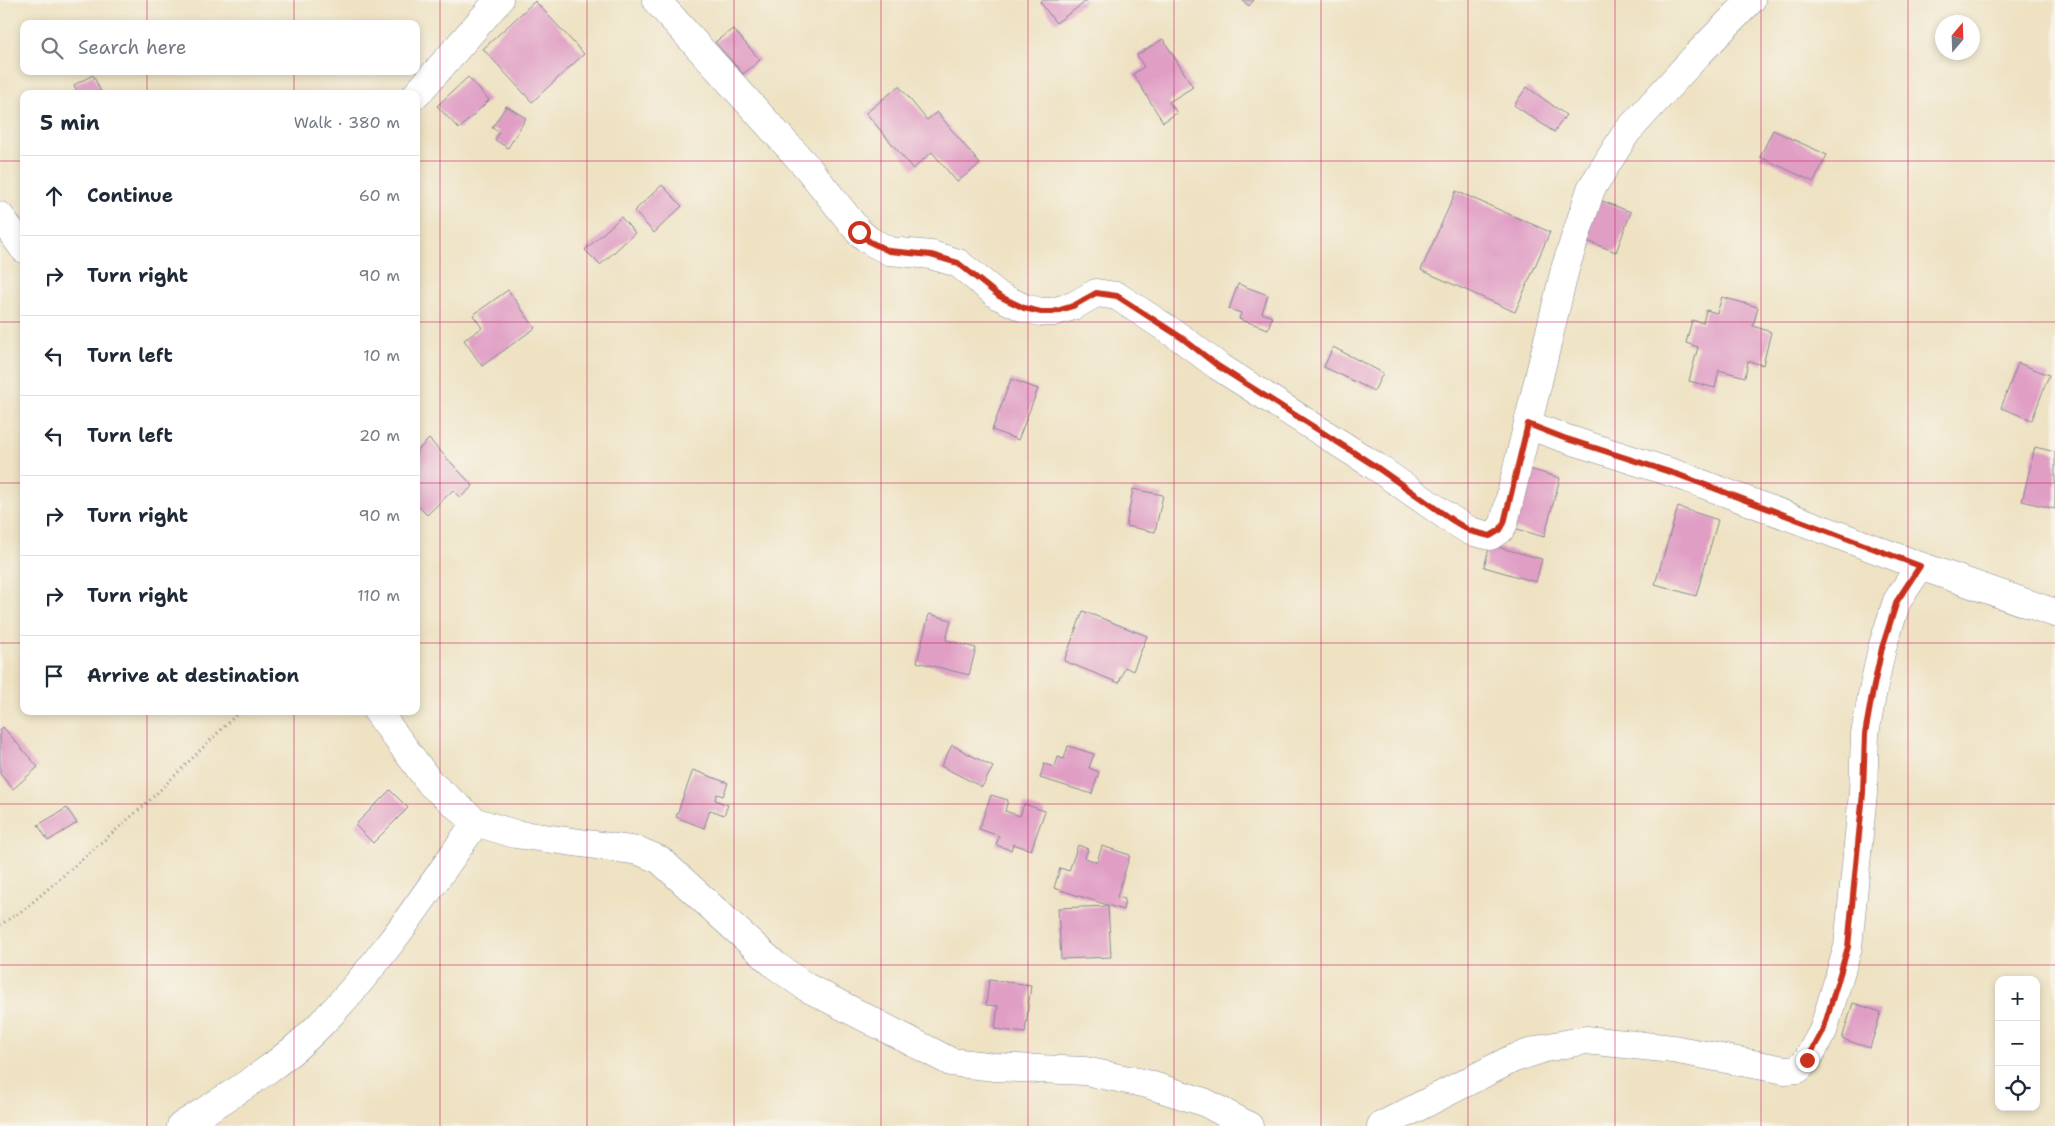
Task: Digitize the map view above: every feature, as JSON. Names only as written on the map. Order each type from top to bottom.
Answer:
[{"type":"street","points":[[420,90],[499,0]]},
{"type":"street","points":[[656,0],[807,167],[859,232],[870,242],[889,251],[931,255],[958,263],[999,296],[1024,308],[1041,312],[1053,312],[1073,306],[1096,293],[1117,296],[1182,338],[1218,366],[1375,466],[1452,520],[1470,531],[1490,536],[1495,534],[1504,523],[1564,269],[1591,189],[1626,133],[1698,54],[1751,0]]},
{"type":"street","points":[[0,216],[20,244]]},
{"type":"street","points":[[1528,424],[1564,438],[1679,475],[1920,566],[2055,613]]},
{"type":"street","points":[[1381,1126],[1512,1059],[1545,1048],[1586,1040],[1673,1049],[1785,1070],[1798,1069],[1807,1060],[1823,1031],[1848,947],[1863,793],[1865,734],[1880,657],[1897,601],[1920,566]]},
{"type":"street","points":[[380,715],[431,784],[476,822],[515,834],[639,851],[660,860],[775,964],[806,987],[951,1062],[995,1067],[1085,1071],[1147,1084],[1204,1102],[1249,1126]]},
{"type":"street","points":[[181,1126],[253,1081],[319,1027],[386,951],[476,822]]},
{"type":"path","points":[[0,925],[26,908],[148,802],[236,715]]},
{"type":"building","points":[[1043,0],[1088,0],[1056,23],[1040,2]]},
{"type":"building","points":[[1242,0],[1254,0],[1249,6]]},
{"type":"building","points":[[535,1],[584,54],[532,102],[483,49]]},
{"type":"building","points":[[733,29],[760,60],[743,74],[715,42]]},
{"type":"building","points":[[1163,39],[1193,87],[1169,102],[1177,113],[1163,122],[1133,74],[1144,67],[1137,55]]},
{"type":"building","points":[[93,75],[100,90],[76,90],[74,85]]},
{"type":"building","points":[[468,77],[489,100],[459,129],[437,106]]},
{"type":"building","points":[[899,86],[927,120],[937,112],[980,164],[957,182],[932,152],[913,169],[866,113]]},
{"type":"building","points":[[1527,87],[1566,115],[1554,132],[1514,105]]},
{"type":"building","points":[[506,106],[526,118],[508,148],[495,140],[499,132],[492,128]]},
{"type":"building","points":[[1773,130],[1827,155],[1814,182],[1760,157]]},
{"type":"building","points":[[662,185],[682,206],[654,233],[634,211]]},
{"type":"building","points":[[1456,191],[1550,232],[1515,312],[1421,270]]},
{"type":"building","points":[[1597,199],[1631,212],[1616,252],[1582,239]]},
{"type":"building","points":[[621,217],[635,233],[600,265],[585,250]]},
{"type":"building","points":[[1238,284],[1268,295],[1262,313],[1272,317],[1268,329],[1239,319],[1241,313],[1229,309]]},
{"type":"building","points":[[508,290],[535,328],[482,366],[464,340],[482,328],[473,315]]},
{"type":"building","points":[[1722,297],[1758,307],[1753,326],[1771,332],[1763,365],[1748,361],[1745,377],[1719,370],[1715,388],[1689,381],[1698,347],[1686,343],[1692,320],[1703,323],[1706,310],[1717,313]]},
{"type":"building","points":[[1333,347],[1383,373],[1374,391],[1324,367]]},
{"type":"building","points":[[2018,363],[2049,375],[2032,420],[2001,408]]},
{"type":"building","points":[[1011,379],[1038,389],[1018,440],[992,430]]},
{"type":"building","points":[[429,439],[473,486],[460,498],[453,490],[427,515],[420,508],[420,448]]},
{"type":"building","points":[[2035,447],[2055,452],[2055,509],[2022,501]]},
{"type":"building","points":[[1523,467],[1560,478],[1544,537],[1507,526]]},
{"type":"building","points":[[1133,489],[1163,495],[1155,532],[1126,526]]},
{"type":"building","points":[[1678,507],[1718,520],[1696,596],[1655,584]]},
{"type":"building","points":[[1490,545],[1542,559],[1536,582],[1484,567]]},
{"type":"building","points":[[1083,611],[1147,636],[1133,671],[1125,667],[1119,683],[1064,661]]},
{"type":"building","points":[[929,614],[951,620],[946,640],[976,648],[969,675],[917,662]]},
{"type":"building","points":[[3,727],[38,767],[13,789],[0,774],[0,730]]},
{"type":"building","points":[[952,745],[993,767],[982,787],[941,766]]},
{"type":"building","points":[[1068,746],[1094,754],[1089,768],[1099,772],[1092,794],[1040,778],[1044,764],[1055,767],[1058,757],[1064,759]]},
{"type":"building","points":[[693,770],[728,783],[723,796],[717,794],[715,800],[728,805],[724,815],[710,810],[704,828],[676,817]]},
{"type":"building","points":[[390,790],[408,808],[373,843],[355,825]]},
{"type":"building","points":[[991,795],[1008,800],[1005,811],[1020,816],[1024,804],[1045,811],[1031,850],[1013,844],[1011,850],[996,845],[999,836],[979,829]]},
{"type":"building","points":[[67,808],[77,823],[48,841],[38,825]]},
{"type":"building","points":[[1078,845],[1088,849],[1085,858],[1097,862],[1102,846],[1130,855],[1117,897],[1125,899],[1123,910],[1054,888],[1060,868],[1069,871]]},
{"type":"building","points":[[1108,906],[1111,957],[1061,959],[1058,908]]},
{"type":"building","points":[[989,980],[1031,985],[1025,1033],[995,1029],[998,1006],[986,1005]]},
{"type":"building","points":[[1853,1003],[1881,1012],[1870,1048],[1842,1039]]},
{"type":"route","points":[[859,232],[870,242],[889,251],[931,255],[947,258],[958,263],[999,296],[1024,308],[1041,312],[1053,312],[1073,306],[1096,293],[1104,292],[1117,296],[1182,338],[1218,366],[1324,432],[1470,531],[1490,536],[1500,530],[1504,523],[1528,424],[1564,438],[1679,475],[1920,566],[1897,601],[1882,648],[1865,734],[1863,793],[1848,947],[1823,1031],[1807,1060]]}]
